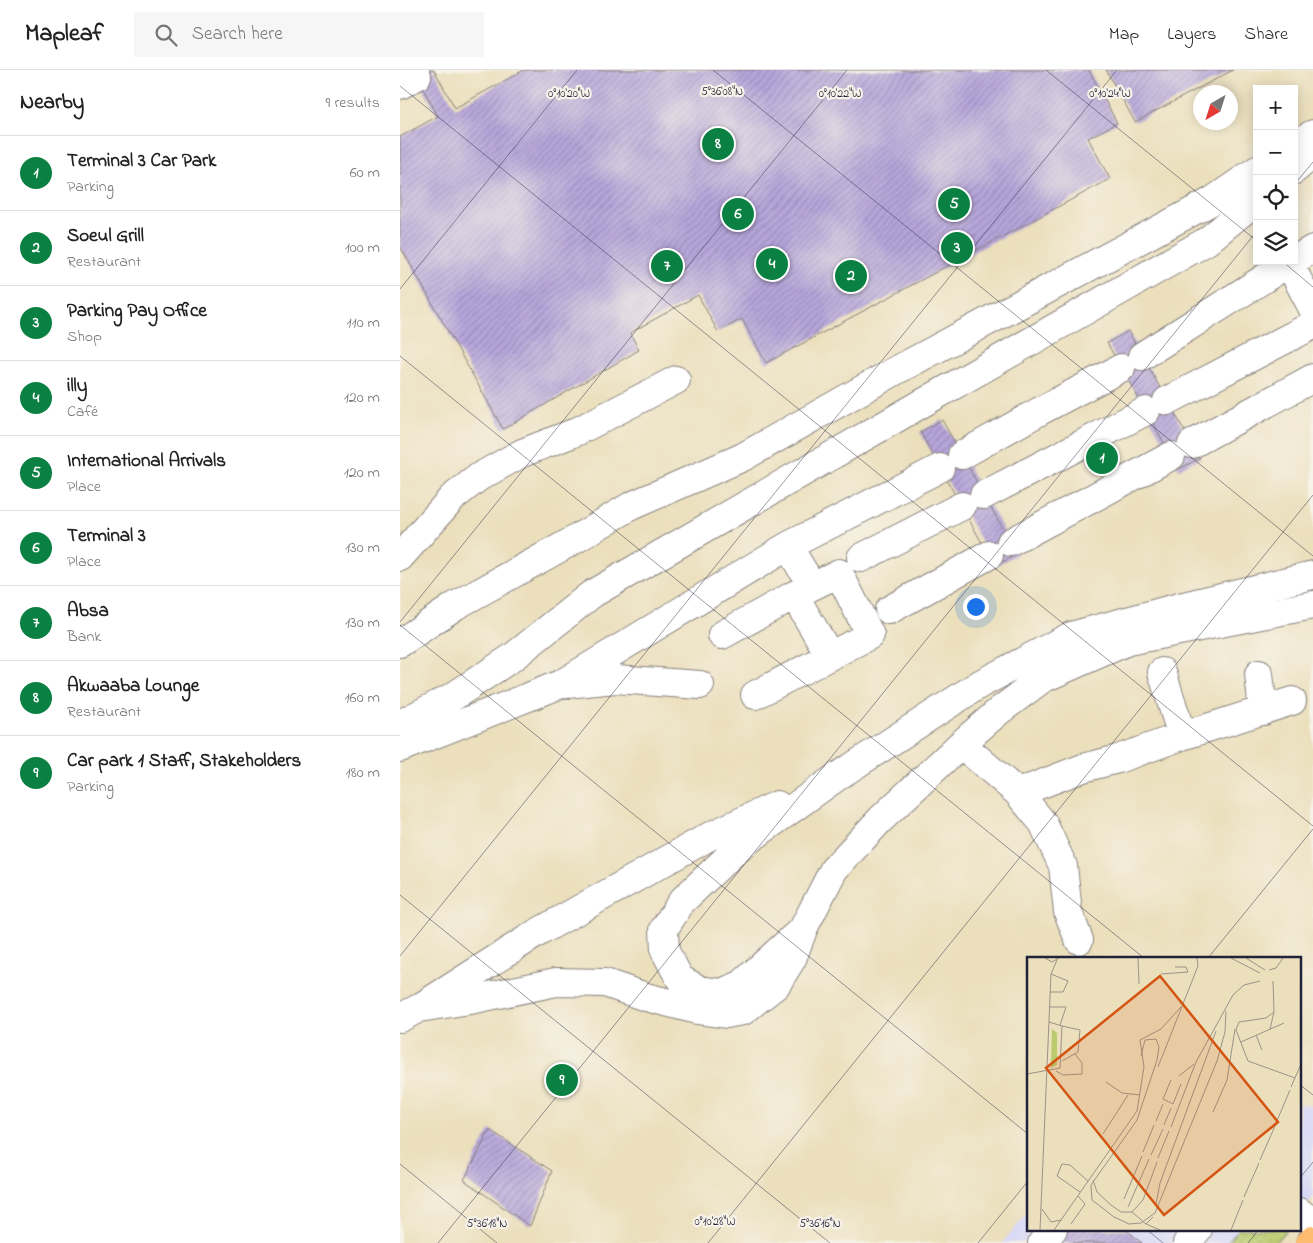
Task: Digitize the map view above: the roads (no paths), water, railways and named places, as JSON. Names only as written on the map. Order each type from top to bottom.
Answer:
[{"type":"main road","points":[[1310,1243],[1313,1240]]},
{"type":"lane","points":[[1298,142],[1313,134]]},
{"type":"lane","points":[[1298,167],[1313,154]]},
{"type":"lane","points":[[400,643],[456,606],[631,506],[743,457],[897,370],[1212,201],[1253,173]]},
{"type":"lane","points":[[400,724],[454,696],[513,658],[592,594],[1207,241],[1253,203]]},
{"type":"lane","points":[[1298,258],[1313,249]]},
{"type":"lane","points":[[400,748],[561,684],[788,546],[951,461],[1132,362],[1286,265]]},
{"type":"lane","points":[[1294,265],[1313,309]]},
{"type":"lane","points":[[861,558],[1313,325]]},
{"type":"lane","points":[[889,610],[1313,378]]},
{"type":"lane","points":[[400,557],[452,498],[479,478],[522,453],[576,432],[676,380]]},
{"type":"lane","points":[[788,546],[803,590],[830,656]]},
{"type":"lane","points":[[722,635],[803,590],[840,573],[870,635],[755,695]]},
{"type":"lane","points":[[804,927],[741,985],[721,993],[700,990],[680,979],[666,951],[664,928],[682,901],[740,846],[838,776],[980,684],[1071,636],[1183,606],[1313,575]]},
{"type":"lane","points":[[410,1013],[556,982],[605,983],[646,997],[697,1010],[726,1014],[744,1011],[776,985],[792,959],[804,927],[834,869],[881,819],[962,744],[999,711],[1042,679],[1128,641],[1313,605]]},
{"type":"lane","points":[[1162,672],[1182,736]]},
{"type":"lane","points":[[1259,674],[1263,711]]},
{"type":"lane","points":[[561,684],[615,679],[700,685]]},
{"type":"lane","points":[[1018,793],[1083,768],[1118,759],[1182,736],[1292,701]]},
{"type":"lane","points":[[962,744],[1018,793],[1043,823],[1063,866],[1068,912],[1079,940]]},
{"type":"lane","points":[[410,1013],[537,933],[710,836],[838,776]]},
{"type":"lane","points":[[1301,1213],[1313,1222]]},
{"type":"lane","points":[[1042,1243],[1052,1230]]},
{"type":"lane","points":[[1187,1243],[1197,1230]]},
{"type":"place","name":"Akwaaba Lounge","points":[[718,144]]},
{"type":"place","name":"International Arrivals","points":[[954,204]]},
{"type":"place","name":"Terminal 3","points":[[738,214]]},
{"type":"place","name":"Parking Pay Office","points":[[957,248]]},
{"type":"place","name":"illy","points":[[772,264]]},
{"type":"place","name":"Absa","points":[[667,266]]},
{"type":"place","name":"Soeul Grill","points":[[851,276]]},
{"type":"place","name":"Terminal 3 Car Park","points":[[1102,458]]},
{"type":"place","name":"Car park 1 Staff, Stakeholders","points":[[562,1080]]}]
